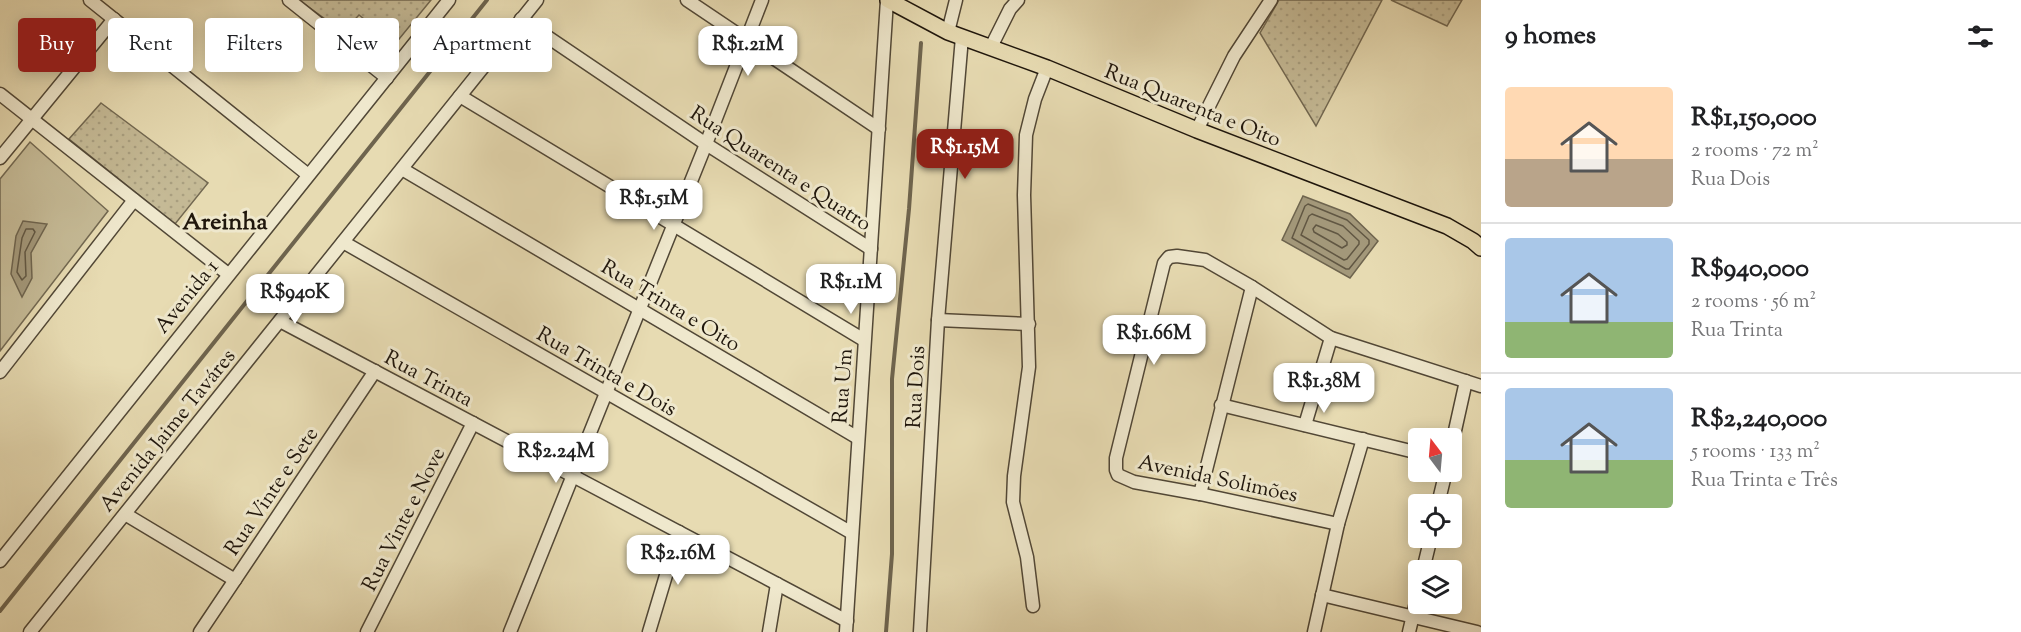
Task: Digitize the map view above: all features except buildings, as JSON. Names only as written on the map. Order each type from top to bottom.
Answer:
[{"type":"main road","name":"Rua Quarenta e Oito","points":[[888,0],[955,35],[1047,68],[1197,130],[1447,226],[1481,248]]},
{"type":"street","points":[[90,0],[113,18]]},
{"type":"street","points":[[290,0],[387,78]]},
{"type":"street","name":"Avenida 1","points":[[0,561],[449,0]]},
{"type":"street","name":"Avenida Jaime Taváres","points":[[522,18],[537,0]]},
{"type":"street","points":[[687,0],[879,129]]},
{"type":"street","points":[[510,632],[762,0]]},
{"type":"street","name":"Rua Um","points":[[846,626],[888,0]]},
{"type":"street","name":"Rua Dois","points":[[920,632],[956,0]]},
{"type":"street","points":[[991,47],[1010,9],[1018,0]]},
{"type":"street","points":[[1197,130],[1234,56],[1270,0]]},
{"type":"street","points":[[0,158],[108,26]]},
{"type":"street","name":"Rua Quarenta e Quatro","points":[[552,40],[706,144],[871,249]]},
{"type":"street","points":[[1033,606],[1027,557],[1013,502],[1020,425],[1027,393],[1029,367],[1024,195],[1026,135],[1035,99],[1047,68]]},
{"type":"street","points":[[180,72],[308,174]]},
{"type":"street","name":"Avenida Jaime Taváres","points":[[30,632],[479,72]]},
{"type":"street","points":[[0,94],[228,274]]},
{"type":"street","points":[[460,96],[864,340]]},
{"type":"street","name":"Rua Trinta e Oito","points":[[402,169],[858,438]]},
{"type":"street","points":[[0,372],[134,200]]},
{"type":"street","name":"Rua Trinta e Dois","points":[[343,242],[852,533]]},
{"type":"street","name":"Avenida Solimões","points":[[1338,524],[1134,482],[1121,477],[1116,470],[1116,458],[1164,263],[1169,257],[1205,260],[1331,338],[1481,386]]},
{"type":"street","points":[[1200,494],[1252,287]]},
{"type":"street","points":[[938,320],[1029,324]]},
{"type":"street","name":"Rua Trinta","points":[[280,321],[777,584],[846,626]]},
{"type":"street","points":[[1305,425],[1331,338]]},
{"type":"street","name":"Rua Vinte e Sete","points":[[200,632],[375,371]]},
{"type":"street","points":[[1456,428],[1466,381]]},
{"type":"street","points":[[1221,405],[1408,450]]},
{"type":"street","name":"Rua Vinte e Nove","points":[[367,632],[473,423]]},
{"type":"street","points":[[1314,632],[1338,524],[1363,439]]},
{"type":"street","points":[[125,514],[235,580]]},
{"type":"street","points":[[649,632],[679,532]]},
{"type":"street","points":[[769,632],[777,584]]},
{"type":"street","points":[[1322,595],[1477,632]]},
{"type":"street","points":[[1409,632],[1414,614]]},
{"type":"shaded area","points":[[299,0],[431,0],[416,18],[411,18],[411,24],[399,39],[399,18],[363,18],[359,15],[356,18],[324,18]]},
{"type":"shaded area","points":[[1279,0],[1382,0],[1316,126],[1260,33]]},
{"type":"shaded area","points":[[1391,0],[1462,0],[1447,26]]},
{"type":"shaded area","points":[[101,103],[208,183],[175,224],[69,139]]},
{"type":"shaded area","points":[[30,142],[108,211],[0,351],[0,179]]},
{"type":"water","points":[[1303,196],[1350,214],[1378,241],[1350,278],[1282,240]]},
{"type":"water","points":[[23,221],[47,224],[31,253],[32,278],[22,297],[11,274],[16,236]]},
{"type":"waterway","points":[[0,611],[487,0]]},
{"type":"waterway","points":[[886,632],[892,554],[892,379],[909,209],[921,43]]},
{"type":"district","name":"Areinha","points":[[225,221]]}]
